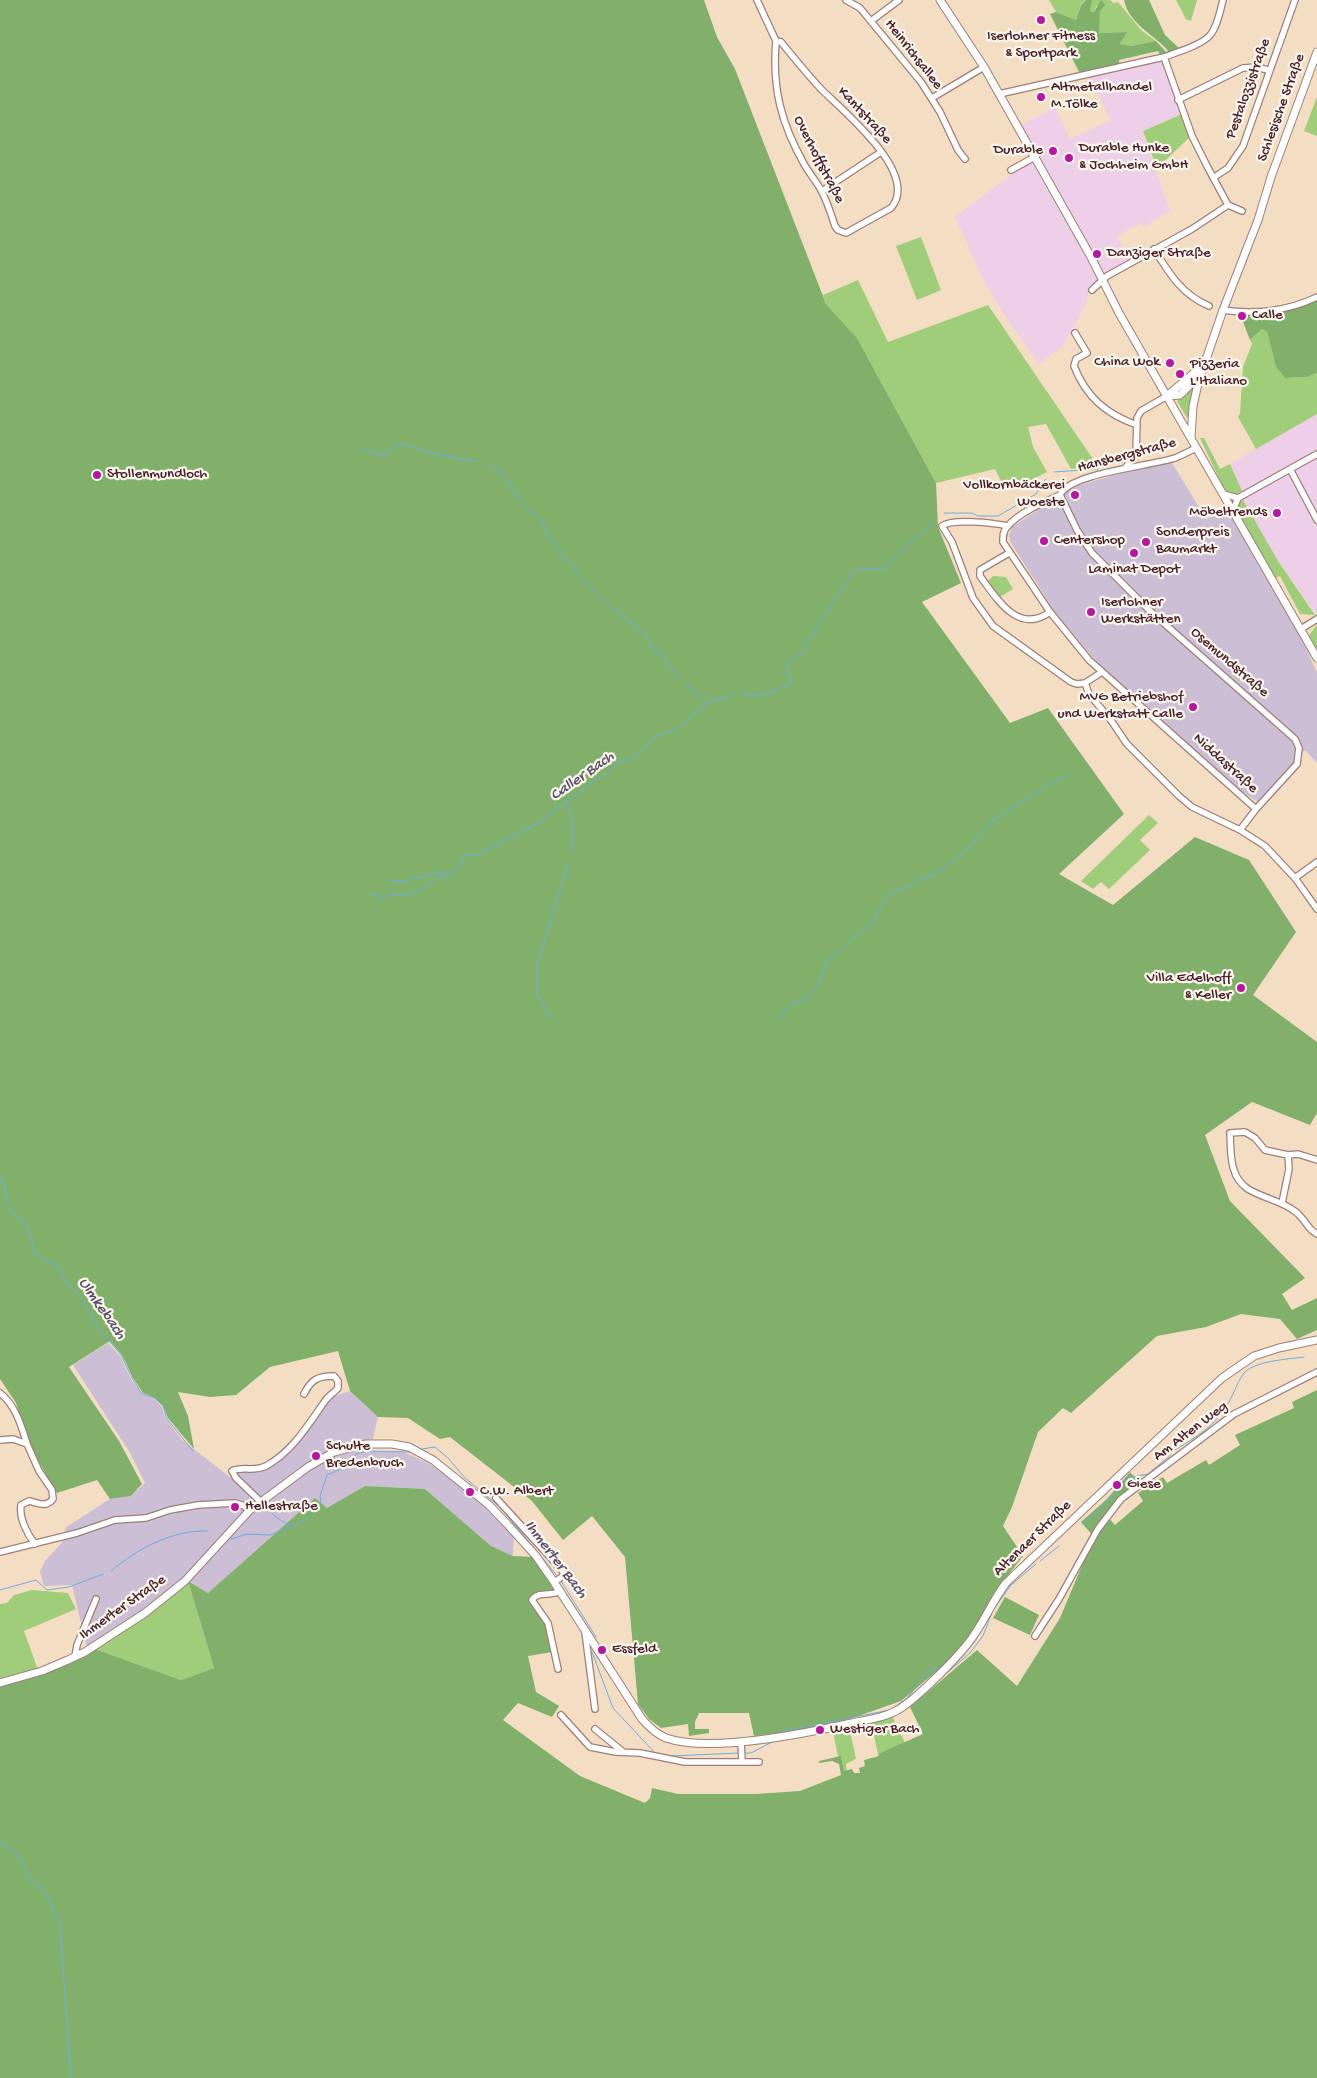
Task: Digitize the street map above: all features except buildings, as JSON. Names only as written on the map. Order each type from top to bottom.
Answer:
[{"type":"main road","points":[[940,0],[984,67],[1119,313],[1317,658]]},
{"type":"main road","name":"Schlesische Straße","points":[[1167,396],[1180,395],[1200,374],[1222,310],[1258,220],[1272,174],[1317,52]]},
{"type":"main road","name":"Schlesische Straße","points":[[1167,396],[1192,376],[1206,360]]},
{"type":"main road","points":[[1191,439],[1193,406],[1200,374]]},
{"type":"main road","name":"Altenaer Straße","points":[[600,1655],[642,1719],[660,1735],[684,1742],[742,1745],[876,1717],[901,1708],[925,1688],[971,1640],[988,1609],[1006,1583],[1222,1378],[1254,1356],[1316,1340]]},
{"type":"main road","name":"Ihmerter Straße","points":[[0,1683],[42,1671],[75,1657],[133,1621],[176,1589],[250,1510],[308,1467],[334,1452],[366,1444],[392,1444],[409,1448],[433,1460],[489,1505],[536,1556],[600,1655]]},
{"type":"street","name":"Kantstraße","points":[[757,0],[776,41],[781,42],[823,90],[869,136],[897,179],[899,192],[896,202],[883,213],[851,230],[846,232],[838,230]]},
{"type":"street","name":"Heinrichsallee","points":[[846,0],[860,8],[922,82],[958,150],[965,159]]},
{"type":"street","points":[[871,21],[899,0]]},
{"type":"street","points":[[999,94],[1164,57],[1207,39],[1216,26],[1223,0]]},
{"type":"street","name":"Pestalozzistraße","points":[[1213,178],[1228,168],[1242,146],[1295,0]]},
{"type":"street","name":"Overhoffstraße","points":[[776,41],[774,58],[783,120],[805,166],[822,191],[838,230]]},
{"type":"street","points":[[1164,57],[1192,136],[1213,178],[1228,205],[1242,211]]},
{"type":"street","points":[[932,98],[984,67]]},
{"type":"street","points":[[1178,100],[1243,68],[1256,67],[1268,70]]},
{"type":"street","points":[[822,191],[881,152]]},
{"type":"street","points":[[1011,170],[1033,158]]},
{"type":"street","points":[[1092,290],[1102,279],[1192,229],[1228,205]]},
{"type":"street","points":[[1154,249],[1181,288],[1196,301],[1209,306]]},
{"type":"street","points":[[1222,310],[1257,312],[1298,304],[1317,297]]},
{"type":"street","points":[[1076,333],[1087,353],[1076,359],[1074,366],[1086,388],[1107,412],[1117,418],[1137,425]]},
{"type":"street","points":[[1124,469],[1136,454],[1137,418],[1141,411],[1167,396]]},
{"type":"street","name":"Hansbergstraße","points":[[1008,526],[1037,505],[1060,495],[1062,489],[1076,482],[1117,470],[1175,458],[1196,448]]},
{"type":"street","points":[[1136,454],[1146,464]]},
{"type":"street","points":[[1233,511],[1238,498],[1317,454]]},
{"type":"street","points":[[1290,469],[1317,520]]},
{"type":"street","points":[[1223,494],[1238,498]]},
{"type":"street","name":"Osemundstraße","points":[[1060,495],[1077,530],[1092,553],[1121,583],[1295,739],[1299,748],[1297,764],[1256,809],[1240,830]]},
{"type":"street","points":[[1008,526],[997,523],[951,522],[942,526],[952,542],[973,598],[994,626],[1071,682],[1077,684],[1085,683],[1102,672]]},
{"type":"street","name":"Niddastraße","points":[[1008,526],[1003,533],[1003,542],[1009,552],[1050,612],[1089,660],[1256,809]]},
{"type":"street","points":[[1009,552],[980,570],[980,576],[1007,610],[1018,617],[1033,620],[1042,618],[1050,612]]},
{"type":"street","points":[[1301,629],[1317,619]]},
{"type":"street","points":[[1085,683],[1089,694],[1110,719],[1127,744],[1179,796],[1205,814],[1240,830],[1265,846],[1295,878],[1317,908]]},
{"type":"street","points":[[1295,878],[1317,862]]},
{"type":"street","points":[[1317,1160],[1298,1154],[1288,1155],[1265,1150],[1255,1138],[1245,1132],[1230,1133],[1232,1166],[1237,1178],[1248,1189],[1282,1203],[1300,1215],[1308,1229],[1317,1234]]},
{"type":"street","points":[[1282,1203],[1290,1169],[1288,1155]]},
{"type":"street","name":"Am Alten Weg","points":[[1035,1636],[1059,1600],[1098,1528],[1121,1499],[1234,1414],[1317,1372]]},
{"type":"street","points":[[262,1502],[232,1472],[237,1469],[254,1470],[263,1468],[280,1455],[304,1432],[325,1400],[338,1388],[338,1381],[334,1376],[318,1377],[304,1394]]},
{"type":"street","points":[[0,1393],[8,1400],[15,1411],[39,1471],[54,1495],[52,1501],[46,1505],[29,1501],[21,1504],[21,1513],[35,1544]]},
{"type":"street","points":[[0,1440],[13,1439],[27,1444]]},
{"type":"street","points":[[496,1498],[561,1569],[565,1575],[554,1582]]},
{"type":"street","points":[[0,1552],[35,1544],[115,1520],[146,1518],[188,1506],[235,1504],[242,1505],[250,1510]]},
{"type":"street","points":[[558,1669],[548,1623],[532,1600],[539,1594],[554,1594],[560,1591]]},
{"type":"street","points":[[75,1657],[77,1645],[96,1599]]},
{"type":"street","points":[[585,1630],[595,1710]]},
{"type":"street","points":[[561,1715],[590,1747],[685,1762],[742,1759],[759,1762]]},
{"type":"street","points":[[595,1730],[622,1751]]},
{"type":"street","points":[[742,1745],[742,1759]]},
{"type":"shaded area","points":[[1161,60],[1181,114],[1142,131],[1170,211],[1144,227],[1141,223],[1117,236],[1131,261],[1102,276],[1090,289],[1084,308],[1063,346],[1039,364],[1003,313],[982,278],[955,217],[1029,161],[1017,127],[1055,107],[1070,139],[1110,120],[1098,93],[1095,94],[1089,77]]},
{"type":"shaded area","points":[[1317,414],[1317,616],[1273,553],[1239,494],[1242,492],[1230,464]]},
{"type":"shaded area","points":[[1171,461],[1206,519],[1230,508],[1299,632],[1317,673],[1317,763],[1305,750],[1258,802],[1238,789],[1099,665],[1055,612],[1011,543],[1009,536],[1012,527],[1073,487],[1145,466]]},
{"type":"shaded area","points":[[108,1343],[120,1356],[131,1379],[142,1394],[155,1399],[162,1407],[166,1419],[182,1440],[230,1477],[241,1471],[258,1470],[281,1455],[328,1398],[350,1391],[378,1417],[370,1451],[401,1451],[426,1462],[458,1482],[514,1535],[513,1556],[491,1546],[425,1489],[365,1486],[327,1509],[315,1498],[208,1593],[185,1579],[168,1594],[87,1648],[72,1585],[44,1586],[40,1572],[45,1561],[65,1539],[65,1528],[110,1499],[131,1496],[145,1483],[129,1451],[73,1365]]},
{"type":"green space","points":[[0,0],[704,0],[717,37],[735,69],[826,304],[857,338],[936,483],[938,527],[961,583],[922,602],[1010,723],[1048,708],[1124,814],[1059,874],[1113,905],[1195,837],[1249,860],[1296,932],[1253,995],[1317,1042],[1317,1113],[1310,1125],[1252,1102],[1205,1135],[1230,1201],[1305,1278],[1282,1294],[1292,1310],[1317,1298],[1317,1330],[1297,1339],[1280,1319],[1241,1314],[1206,1327],[1157,1336],[1071,1413],[1063,1408],[1038,1432],[1012,1507],[1003,1526],[1023,1556],[994,1593],[979,1624],[944,1665],[901,1701],[850,1719],[799,1730],[754,1736],[749,1713],[699,1713],[695,1722],[695,1729],[709,1729],[709,1733],[689,1736],[688,1724],[661,1728],[649,1719],[638,1704],[625,1557],[592,1516],[563,1540],[532,1501],[450,1437],[440,1439],[408,1418],[378,1417],[350,1391],[338,1351],[270,1367],[236,1395],[210,1397],[178,1392],[188,1416],[194,1449],[168,1418],[163,1406],[155,1398],[143,1393],[122,1355],[110,1341],[69,1367],[119,1441],[142,1484],[131,1496],[110,1499],[97,1480],[57,1493],[33,1452],[16,1403],[0,1379]]},
{"type":"green space","points":[[1049,0],[1086,0],[1081,4],[1076,20],[1056,12]]},
{"type":"green space","points":[[1086,0],[1092,0],[1090,11],[1094,12],[1101,0],[1105,5],[1100,11],[1099,33],[1127,32],[1120,44],[1131,46],[1156,41],[1167,53],[1160,55],[1158,51],[1119,60],[1119,64],[1080,74],[1050,14],[1056,12],[1076,20],[1081,5]]},
{"type":"green space","points":[[1091,0],[1118,2],[1141,30],[1156,41],[1131,46],[1120,44],[1126,32],[1098,33],[1100,11],[1097,5],[1094,12],[1090,11]]},
{"type":"green space","points":[[1124,0],[1149,0],[1165,35],[1181,50],[1170,53],[1137,23],[1127,9]]},
{"type":"green space","points":[[1176,0],[1197,0],[1191,21],[1186,19]]},
{"type":"green space","points":[[1317,97],[1317,136],[1304,131]]},
{"type":"green space","points":[[1182,114],[1191,136],[1157,168],[1143,131]]},
{"type":"green space","points":[[921,237],[941,290],[917,300],[896,246]]},
{"type":"green space","points":[[858,280],[888,342],[988,305],[1097,465],[1071,469],[1046,424],[1028,427],[1033,447],[1047,472],[1011,490],[1003,485],[995,469],[936,483],[857,338],[826,304],[823,295]]},
{"type":"green space","points":[[1317,298],[1317,373],[1307,377],[1285,378],[1276,367],[1267,332],[1262,329],[1250,340],[1240,314],[1257,313]]},
{"type":"green space","points":[[1262,329],[1267,332],[1276,367],[1285,378],[1307,377],[1317,373],[1317,414],[1256,449],[1238,417],[1240,413],[1243,367],[1252,344],[1250,340]]},
{"type":"green space","points":[[1195,384],[1189,416],[1187,418],[1177,401]]},
{"type":"green space","points":[[1200,438],[1204,438],[1220,469],[1230,464],[1242,491],[1232,496],[1226,493]]},
{"type":"green space","points":[[1243,500],[1278,561],[1315,615],[1300,614],[1280,576],[1276,578],[1237,513],[1238,505]]},
{"type":"green space","points":[[993,576],[1006,577],[1013,589],[998,598],[987,582]]},
{"type":"green space","points":[[1317,625],[1317,651],[1309,635]]},
{"type":"green space","points":[[1149,815],[1158,823],[1140,840],[1150,850],[1109,889],[1101,882],[1093,889],[1081,881]]},
{"type":"green space","points":[[1317,1390],[1317,2078],[0,2078],[0,1685],[95,1649],[181,1680],[214,1668],[188,1581],[208,1593],[315,1498],[327,1508],[365,1486],[425,1489],[491,1546],[513,1556],[535,1557],[559,1591],[532,1597],[545,1618],[552,1652],[528,1656],[536,1692],[559,1706],[552,1717],[518,1703],[503,1720],[580,1776],[645,1803],[650,1798],[652,1788],[678,1794],[756,1794],[800,1791],[841,1775],[839,1764],[832,1761],[819,1763],[819,1761],[841,1756],[844,1771],[852,1769],[854,1773],[860,1773],[859,1768],[865,1766],[864,1760],[879,1756],[878,1754],[923,1734],[910,1707],[977,1650],[1017,1686],[1060,1618],[1094,1537],[1081,1522],[1107,1499],[1130,1472],[1141,1484],[1106,1515],[1115,1525],[1143,1501],[1138,1493],[1163,1477],[1167,1483],[1206,1460],[1209,1465],[1240,1445],[1235,1435],[1294,1408],[1292,1402]]},
{"type":"green space","points":[[188,1581],[214,1668],[181,1680],[95,1649]]},
{"type":"green space","points":[[32,1590],[68,1593],[76,1609],[24,1631],[38,1670],[0,1680],[0,1604],[7,1603],[14,1595]]},
{"type":"green space","points":[[1005,1597],[1039,1615],[1030,1635],[993,1618]]},
{"type":"green space","points":[[892,1716],[905,1743],[878,1754],[871,1722]]},
{"type":"green space","points":[[849,1727],[856,1759],[846,1764],[847,1771],[844,1771],[841,1757],[838,1757],[833,1731]]},
{"type":"waterway","points":[[362,450],[383,455],[396,446],[405,444],[426,452],[478,462]]},
{"type":"waterway","points":[[488,465],[504,475],[523,505],[542,520],[547,534],[587,584],[614,609],[646,634],[652,648],[664,657],[669,667],[679,677]]},
{"type":"waterway","name":"Caller Bach","points":[[1054,472],[1098,469]]},
{"type":"waterway","name":"Caller Bach","points":[[944,513],[972,513],[978,516],[998,516],[1036,494],[1046,479]]},
{"type":"waterway","name":"Caller Bach","points":[[738,692],[759,696],[792,684],[786,664],[800,655],[854,570],[886,569],[901,551],[933,523]]},
{"type":"waterway","points":[[685,683],[707,702]]},
{"type":"waterway","name":"Caller Bach","points":[[390,880],[403,882],[439,872],[448,875],[457,870],[465,855],[479,854],[540,822],[596,779],[605,776],[617,763],[633,758],[656,736],[674,731],[708,703],[732,695]]},
{"type":"waterway","points":[[779,1019],[792,1004],[807,998],[818,985],[828,960],[873,922],[888,895],[911,885],[919,879],[934,875],[966,851],[992,821],[1055,781],[1070,775]]},
{"type":"waterway","points":[[567,801],[573,828],[571,852]]},
{"type":"waterway","points":[[552,1021],[537,994],[537,964],[568,865]]},
{"type":"waterway","name":"Caller Bach","points":[[369,895],[374,894],[383,898],[388,894],[413,893],[448,875]]},
{"type":"waterway","name":"Ulmkebach","points":[[0,1177],[5,1186],[7,1202],[13,1214],[27,1224],[35,1254],[58,1266],[68,1285],[75,1290],[85,1304],[96,1325],[121,1355],[142,1394],[155,1398],[163,1406],[167,1419],[193,1451]]},
{"type":"waterway","name":"Westiger Bach","points":[[1175,1450],[1199,1435],[1218,1418],[1243,1375],[1250,1368],[1273,1361],[1304,1357]]},
{"type":"waterway","name":"Ihmerter Bach","points":[[422,1449],[435,1447],[449,1459],[464,1477],[500,1507],[559,1578]]},
{"type":"waterway","name":"Ihmerter Bach","points":[[231,1539],[247,1534],[270,1535],[305,1520],[321,1503],[320,1496],[327,1475],[350,1465],[356,1454],[367,1451],[409,1452]]},
{"type":"waterway","name":"Westiger Bach","points":[[1082,1524],[1098,1512],[1127,1478],[1148,1474],[1171,1455]]},
{"type":"waterway","points":[[267,1504],[274,1515],[292,1526]]},
{"type":"waterway","name":"Ihmerter Bach","points":[[111,1571],[132,1555],[156,1542],[181,1534],[207,1531]]},
{"type":"waterway","name":"Westiger Bach","points":[[1040,1561],[1059,1546]]},
{"type":"waterway","name":"Westiger Bach","points":[[949,1671],[970,1653],[983,1636],[993,1610],[1011,1585],[1036,1564]]},
{"type":"waterway","name":"Ihmerter Bach","points":[[0,1590],[36,1580],[47,1590],[69,1587],[103,1574]]},
{"type":"waterway","name":"Ihmerter Bach","points":[[561,1581],[596,1637]]},
{"type":"waterway","name":"Westiger Bach","points":[[592,1652],[613,1708],[655,1753]]},
{"type":"waterway","name":"Westiger Bach","points":[[780,1732],[890,1710],[906,1699],[933,1668],[938,1668]]},
{"type":"waterway","name":"Westiger Bach","points":[[743,1753],[751,1753],[772,1742]]},
{"type":"waterway","name":"Westiger Bach","points":[[671,1756],[739,1753]]},
{"type":"waterway","points":[[0,1842],[13,1849],[20,1857],[31,1880],[43,1888],[60,1926],[71,2078]]},
{"type":"place","name":"Iserlohner Fitness & Sportpark","points":[[1041,20]]},
{"type":"place","name":"Altmetallhandel M.Tölke","points":[[1041,97]]},
{"type":"place","name":"Durable","points":[[1053,151]]},
{"type":"place","name":"Durable Hunke & Jochheim GmbH","points":[[1069,158]]},
{"type":"place","name":"Danziger Straße","points":[[1097,254]]},
{"type":"place","name":"Calle","points":[[1242,316]]},
{"type":"place","name":"China Wok","points":[[1170,363]]},
{"type":"place","name":"Pizzeria L'Italiano","points":[[1180,374]]},
{"type":"place","name":"Stollenmundloch","points":[[97,475]]},
{"type":"place","name":"Vollkornbäckerei Woeste","points":[[1075,495]]},
{"type":"place","name":"Möbeltrends","points":[[1277,513]]},
{"type":"place","name":"Centershop","points":[[1044,541]]},
{"type":"place","name":"Sonderpreis Baumarkt","points":[[1146,542]]},
{"type":"place","name":"Laminat Depot","points":[[1134,553]]},
{"type":"place","name":"Iserlohner Werkstätten","points":[[1091,612]]},
{"type":"place","name":"MVG Betriebshof und Werkstatt Calle","points":[[1193,707]]},
{"type":"place","name":"Villa Edelhoff & Keller","points":[[1241,988]]},
{"type":"place","name":"Schulte Bredenbruch","points":[[316,1456]]},
{"type":"place","name":"Giese","points":[[1117,1485]]},
{"type":"place","name":"C.W. Albert","points":[[470,1492]]},
{"type":"place","name":"Hellestraße","points":[[235,1507]]},
{"type":"place","name":"Essfeld","points":[[602,1650]]},
{"type":"place","name":"Westiger Bach","points":[[820,1730]]}]
